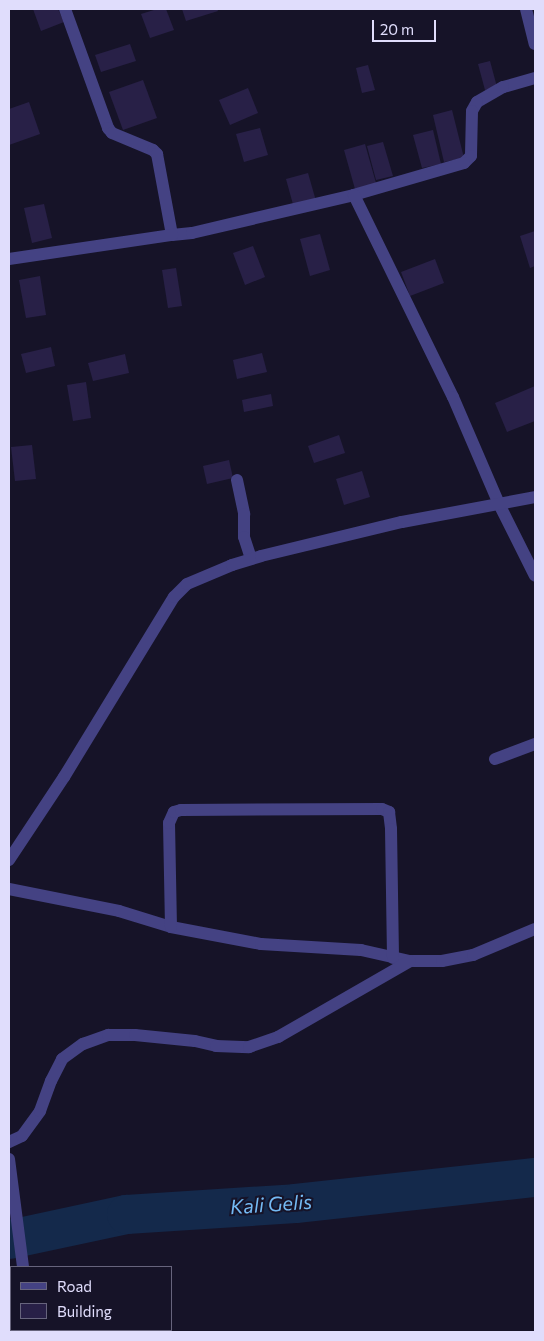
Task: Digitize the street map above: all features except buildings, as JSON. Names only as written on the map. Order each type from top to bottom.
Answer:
[{"type":"street","points":[[65,9],[108,128],[112,133],[153,150],[156,154],[172,235]]},
{"type":"street","points":[[526,9],[535,44]]},
{"type":"street","points":[[9,259],[192,233],[354,195],[464,163],[471,156],[472,111],[478,102],[503,87],[535,78]]},
{"type":"street","points":[[354,195],[453,397],[499,504],[535,576]]},
{"type":"street","points":[[237,480],[244,514],[244,537],[249,555]]},
{"type":"street","points":[[9,860],[69,769],[174,597],[187,584],[249,555],[402,522],[535,497]]},
{"type":"street","points":[[495,759],[535,744]]},
{"type":"street","points":[[170,928],[169,823],[174,812],[181,810],[382,809],[389,812],[391,829],[393,958]]},
{"type":"street","points":[[9,889],[118,911],[170,928],[261,944],[362,950],[410,961],[442,961],[473,955],[535,929]]},
{"type":"street","points":[[23,1266],[9,1144],[22,1136],[40,1111],[62,1058],[82,1044],[108,1035],[135,1035],[216,1046],[248,1047],[278,1037],[410,961]]},
{"type":"waterway","name":"Kali Gelis","points":[[9,1239],[126,1214],[295,1203],[535,1177]]}]
